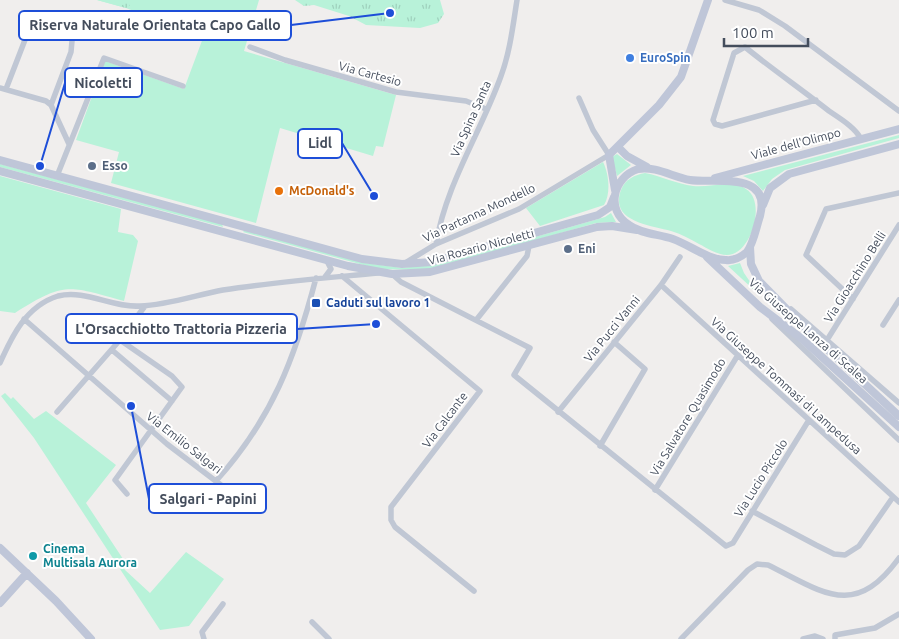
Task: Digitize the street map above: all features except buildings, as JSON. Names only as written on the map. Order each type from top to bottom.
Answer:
[{"type":"main road","name":"Via Partanna Mondello","points":[[608,155],[659,105],[681,77],[708,0]]},
{"type":"main road","name":"Viale dell'Olimpo","points":[[699,181],[899,129]]},
{"type":"main road","name":"Viale dell'Olimpo","points":[[750,247],[770,188],[789,174],[899,144]]},
{"type":"main road","points":[[618,147],[632,159],[651,169],[699,181],[733,181],[748,184],[760,196],[761,212]]},
{"type":"main road","points":[[608,155],[619,214],[629,226],[637,230]]},
{"type":"main road","name":"Via Rosario Nicoletti","points":[[0,160],[362,259],[402,264],[441,260],[598,215],[610,207],[615,193],[628,173],[638,169],[651,169]]},
{"type":"main road","name":"Via Rosario Nicoletti","points":[[0,171],[242,238],[381,273],[415,274],[443,270],[596,227],[612,226],[637,230],[674,239],[702,252]]},
{"type":"main road","points":[[214,229],[221,230],[226,227],[225,224],[217,219]]},
{"type":"main road","points":[[242,238],[239,234],[240,229],[248,228]]},
{"type":"main road","points":[[702,252],[728,261],[743,256],[750,247]]},
{"type":"main road","name":"Via Giuseppe Lanza di Scalea","points":[[750,247],[751,264],[755,276],[810,333],[899,416]]},
{"type":"main road","name":"Via Giuseppe Lanza di Scalea","points":[[702,252],[760,307],[801,338],[899,427]]},
{"type":"main road","points":[[0,548],[91,639]]},
{"type":"main road","points":[[0,603],[26,573]]},
{"type":"street","name":"Via Spina Santa","points":[[436,244],[440,223],[462,161],[486,109],[505,61],[516,0]]},
{"type":"street","points":[[725,0],[759,10],[785,26],[899,111]]},
{"type":"street","points":[[35,14],[3,88],[46,101],[51,105],[69,144]]},
{"type":"street","points":[[51,105],[72,52],[72,41]]},
{"type":"street","name":"Via Cartesio","points":[[250,47],[275,58],[396,92],[466,101],[486,109]]},
{"type":"street","points":[[816,100],[722,126],[717,126],[713,120],[734,53],[741,47],[745,47],[816,100],[853,129],[861,138]]},
{"type":"street","points":[[58,176],[104,58],[183,86]]},
{"type":"street","points":[[579,98],[593,130],[608,155]]},
{"type":"street","name":"Via Partanna Mondello","points":[[402,264],[436,244],[519,209],[608,155]]},
{"type":"street","points":[[853,299],[806,255],[826,209],[899,193]]},
{"type":"street","name":"Via Gioacchino Belli","points":[[827,340],[899,225]]},
{"type":"street","points":[[477,319],[527,256],[529,246]]},
{"type":"street","name":"Via Pucci Vanni","points":[[558,412],[661,284],[680,257]]},
{"type":"street","points":[[325,278],[331,269],[327,260]]},
{"type":"street","points":[[0,363],[9,343],[24,319],[43,303],[66,295],[145,306],[225,290],[316,278],[381,273]]},
{"type":"street","points":[[392,274],[401,282],[477,319],[530,348],[514,375],[655,490]]},
{"type":"street","name":"Via Calcante","points":[[342,276],[480,391],[391,507],[391,520],[395,527],[474,591]]},
{"type":"street","points":[[216,481],[248,441],[278,391],[301,336],[316,278]]},
{"type":"street","name":"Via Giuseppe Tommasi di Lampedusa","points":[[661,284],[899,502]]},
{"type":"street","name":"Via Giuseppe Lanza di Scalea","points":[[774,296],[899,403]]},
{"type":"street","points":[[883,325],[899,300]]},
{"type":"street","points":[[57,412],[112,350],[145,306]]},
{"type":"street","points":[[760,307],[793,341],[899,440]]},
{"type":"street","name":"Via Emilio Salgari","points":[[24,319],[88,377],[152,431],[242,501]]},
{"type":"street","points":[[120,340],[172,376],[182,387],[152,431],[114,480],[127,494]]},
{"type":"street","points":[[600,446],[645,369],[614,342]]},
{"type":"street","points":[[112,350],[172,401]]},
{"type":"street","name":"Via Salvatore Quasimodo","points":[[655,490],[738,355]]},
{"type":"street","name":"Via Lucio Piccolo","points":[[655,490],[724,546],[730,546],[809,420]]},
{"type":"street","points":[[752,511],[816,546],[834,554],[845,555],[859,546],[893,497]]},
{"type":"street","points":[[681,639],[748,570],[757,564],[768,565],[826,594],[843,596],[863,592],[886,576],[899,558]]},
{"type":"street","points":[[204,639],[201,635],[204,629],[224,604]]},
{"type":"street","points":[[834,639],[834,635],[875,628],[899,614]]},
{"type":"street","points":[[312,622],[329,639]]},
{"type":"street","points":[[803,639],[815,636],[823,639]]},
{"type":"green space","points":[[97,0],[259,0],[244,51],[396,95],[383,147],[376,146],[373,156],[280,128],[256,223],[111,183],[119,152],[76,140],[105,61],[184,89],[203,38],[126,8]]},
{"type":"green space","points":[[97,0],[137,0],[126,8]]},
{"type":"green space","points":[[295,0],[440,0],[444,14],[438,23],[420,28],[366,25],[349,16],[314,5],[304,6]]},
{"type":"green space","points":[[899,135],[899,138],[785,170],[772,179],[763,191],[754,181],[743,176]]},
{"type":"green space","points":[[617,154],[631,165],[617,176],[612,157]]},
{"type":"green space","points":[[603,162],[607,172],[608,184],[608,195],[604,205],[540,226],[526,208]]},
{"type":"green space","points":[[0,164],[222,224],[223,227],[0,167]]},
{"type":"green space","points":[[645,173],[693,186],[734,185],[746,189],[752,196],[756,216],[749,238],[743,247],[736,253],[720,254],[689,238],[643,224],[626,215],[621,209],[619,201],[621,190],[631,178]]},
{"type":"green space","points":[[0,176],[121,209],[118,232],[133,235],[138,241],[124,301],[91,292],[68,289],[45,296],[15,313],[0,311]]},
{"type":"green space","points":[[611,213],[616,222],[596,223],[444,266],[422,270],[378,269],[243,232],[245,230],[365,263],[403,268],[448,262],[605,217]]},
{"type":"green space","points":[[740,263],[744,273],[755,289],[754,290],[728,266]]},
{"type":"green space","points":[[5,393],[11,399],[13,397],[34,419],[46,411],[116,465],[86,503],[127,565],[124,568],[125,570],[150,593],[186,552],[224,579],[189,626],[160,630],[34,438],[1,396]]},
{"type":"place","name":"Riserva Naturale Orientata Capo Gallo","points":[[390,13]]},
{"type":"place","name":"EuroSpin","points":[[630,58]]},
{"type":"place","name":"Nicoletti","points":[[40,166]]},
{"type":"place","name":"Esso","points":[[92,166]]},
{"type":"place","name":"McDonald's","points":[[279,191]]},
{"type":"place","name":"Lidl","points":[[374,196]]},
{"type":"place","name":"Eni","points":[[568,249]]},
{"type":"place","name":"Caduti sul lavoro 1","points":[[316,303]]},
{"type":"place","name":"L'Orsacchiotto Trattoria Pizzeria","points":[[376,324]]},
{"type":"place","name":"Salgari - Papini","points":[[131,406]]},
{"type":"place","name":"Cinema Multisala Aurora","points":[[33,556]]}]
